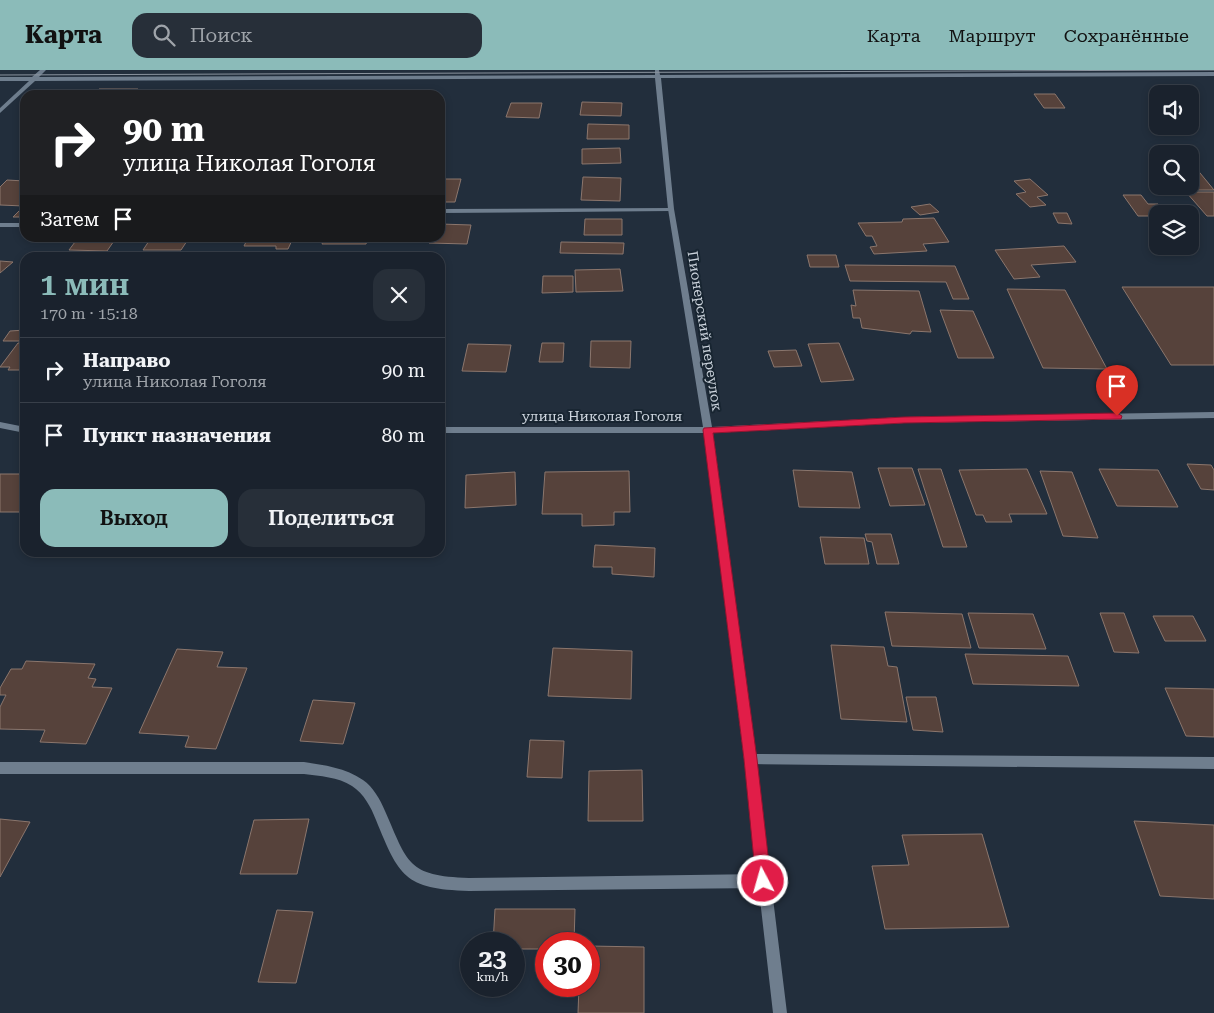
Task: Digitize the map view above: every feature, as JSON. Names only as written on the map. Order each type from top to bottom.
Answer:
[{"type":"street","points":[[24,90],[43,70]]},
{"type":"street","points":[[0,79],[658,73],[1214,74]]},
{"type":"street","name":"Пионерский переулок","points":[[658,73],[671,209],[708,430],[780,1013]]},
{"type":"street","points":[[0,111],[20,93]]},
{"type":"street","points":[[445,211],[671,209]]},
{"type":"street","points":[[0,225],[20,225]]},
{"type":"street","name":"улица Николая Гоголя","points":[[445,430],[708,430],[904,420],[1214,415]]},
{"type":"street","points":[[0,425],[20,429]]},
{"type":"street","points":[[750,759],[1214,763]]},
{"type":"street","points":[[0,768],[304,768],[334,772],[363,787],[374,800],[399,858],[409,871],[422,878],[445,883],[584,884],[763,881]]},
{"type":"building","points":[[99,89],[138,89],[137,90]]},
{"type":"building","points":[[1034,94],[1055,94],[1065,108],[1044,108]]},
{"type":"building","points":[[582,102],[622,103],[621,116],[580,115]]},
{"type":"building","points":[[511,103],[542,103],[539,118],[506,117]]},
{"type":"building","points":[[588,124],[629,125],[629,139],[587,139]]},
{"type":"building","points":[[620,148],[621,163],[582,164],[582,149]]},
{"type":"building","points":[[1199,172],[1214,190],[1199,190]]},
{"type":"building","points":[[583,177],[621,178],[620,201],[581,200]]},
{"type":"building","points":[[445,179],[461,179],[455,202],[445,202]]},
{"type":"building","points":[[1030,179],[1048,195],[1037,197],[1046,205],[1030,207],[1016,194],[1026,192],[1014,181]]},
{"type":"building","points":[[7,180],[20,181],[20,206],[0,205],[0,187]]},
{"type":"building","points":[[1199,192],[1214,192],[1214,216],[1207,216],[1189,195],[1199,195]]},
{"type":"building","points":[[1123,195],[1141,195],[1148,204],[1159,205],[1149,205],[1149,216],[1138,216]]},
{"type":"building","points":[[930,204],[939,212],[920,215],[911,207]]},
{"type":"building","points":[[20,210],[20,217],[13,217]]},
{"type":"building","points":[[1053,213],[1067,213],[1072,224],[1058,223]]},
{"type":"building","points":[[934,218],[949,242],[923,244],[927,251],[874,254],[870,247],[877,246],[872,236],[866,236],[858,223],[902,222],[903,219]]},
{"type":"building","points":[[585,219],[622,219],[622,235],[584,235]]},
{"type":"building","points":[[445,224],[471,225],[467,244],[429,243],[445,242]]},
{"type":"building","points":[[75,242],[113,242],[107,251],[69,250]]},
{"type":"building","points":[[148,242],[186,242],[181,250],[143,250]]},
{"type":"building","points":[[246,242],[291,242],[288,249],[276,249],[276,246],[244,246]]},
{"type":"building","points":[[323,242],[367,242],[366,244],[322,244]]},
{"type":"building","points":[[561,242],[624,243],[623,254],[560,253]]},
{"type":"building","points":[[1064,246],[1076,262],[1031,265],[1040,277],[1014,279],[995,250]]},
{"type":"building","points":[[807,255],[836,255],[839,267],[810,267]]},
{"type":"building","points":[[0,261],[13,262],[0,273]]},
{"type":"building","points":[[845,265],[955,266],[969,299],[953,299],[946,282],[850,281]]},
{"type":"building","points":[[620,269],[623,291],[576,292],[575,270]]},
{"type":"building","points":[[543,276],[573,276],[573,292],[542,293]]},
{"type":"building","points":[[1122,287],[1214,287],[1214,365],[1171,365]]},
{"type":"building","points":[[1007,289],[1065,290],[1107,369],[1043,368]]},
{"type":"building","points":[[853,290],[919,291],[931,332],[912,331],[910,334],[862,328],[860,318],[853,318],[851,305],[856,306]]},
{"type":"building","points":[[940,310],[973,311],[994,358],[958,358]]},
{"type":"building","points":[[20,330],[20,341],[3,341],[10,331]]},
{"type":"building","points":[[591,341],[631,341],[630,368],[590,367]]},
{"type":"building","points":[[18,343],[20,343],[20,370],[8,370],[10,367],[0,367]]},
{"type":"building","points":[[542,343],[564,343],[563,362],[539,362]]},
{"type":"building","points":[[839,343],[854,380],[821,382],[808,344]]},
{"type":"building","points":[[468,344],[511,345],[506,372],[462,371]]},
{"type":"building","points":[[796,350],[802,366],[774,367],[768,351]]},
{"type":"building","points":[[1187,464],[1211,465],[1214,470],[1214,490],[1201,489]]},
{"type":"building","points":[[878,468],[912,468],[925,505],[890,506]]},
{"type":"building","points":[[918,469],[941,469],[967,547],[943,547]]},
{"type":"building","points":[[1027,469],[1047,514],[1009,514],[1012,522],[986,522],[983,515],[976,515],[959,470]]},
{"type":"building","points":[[1099,469],[1158,470],[1178,507],[1117,506]]},
{"type":"building","points":[[793,470],[852,472],[860,508],[799,507]]},
{"type":"building","points":[[629,471],[630,512],[614,512],[614,525],[582,526],[582,514],[542,514],[545,472]]},
{"type":"building","points":[[1040,471],[1072,472],[1098,538],[1063,536]]},
{"type":"building","points":[[515,472],[516,505],[465,508],[466,475]]},
{"type":"building","points":[[0,474],[20,474],[20,512],[0,512]]},
{"type":"building","points":[[865,534],[891,534],[899,564],[877,564],[872,542],[867,541]]},
{"type":"building","points":[[820,537],[864,538],[869,564],[825,564]]},
{"type":"building","points":[[595,545],[655,548],[654,577],[612,574],[612,567],[593,567]]},
{"type":"building","points":[[885,612],[962,614],[971,648],[892,646]]},
{"type":"building","points":[[968,613],[1033,614],[1046,649],[979,648]]},
{"type":"building","points":[[1100,613],[1124,613],[1139,653],[1114,652]]},
{"type":"building","points":[[1153,616],[1193,616],[1206,641],[1165,641]]},
{"type":"building","points":[[831,645],[884,647],[888,666],[897,667],[907,722],[841,719]]},
{"type":"building","points":[[553,648],[632,651],[631,699],[548,696]]},
{"type":"building","points":[[177,649],[223,652],[217,667],[247,668],[216,749],[185,747],[189,736],[139,733]]},
{"type":"building","points":[[965,654],[1068,656],[1079,686],[973,684]]},
{"type":"building","points":[[26,661],[95,664],[88,678],[96,679],[92,687],[112,688],[86,744],[40,742],[45,730],[0,729],[0,707],[6,695],[0,695],[0,688],[11,669],[22,669]]},
{"type":"building","points":[[1165,688],[1214,689],[1214,737],[1186,736]]},
{"type":"building","points":[[906,697],[936,697],[943,732],[913,730]]},
{"type":"building","points":[[313,700],[355,703],[343,744],[300,741]]},
{"type":"building","points":[[530,740],[564,741],[562,778],[527,777]]},
{"type":"building","points":[[642,770],[643,821],[588,821],[589,771]]},
{"type":"building","points":[[0,819],[30,822],[0,877]]},
{"type":"building","points":[[309,819],[297,874],[240,874],[254,820]]},
{"type":"building","points":[[1134,821],[1214,825],[1214,899],[1160,896]]},
{"type":"building","points":[[982,834],[1009,927],[885,929],[872,866],[909,865],[902,835]]},
{"type":"building","points":[[495,909],[575,909],[574,932],[535,932],[535,949],[525,949],[525,932],[494,932]]},
{"type":"building","points":[[277,910],[313,912],[296,983],[258,982]]},
{"type":"building","points":[[600,946],[644,947],[644,1013],[578,1013],[579,997],[600,997]]},
{"type":"tram line","points":[[0,75],[1214,70]]},
{"type":"route","points":[[763,881],[750,759],[708,430],[904,420],[1117,416]]}]
